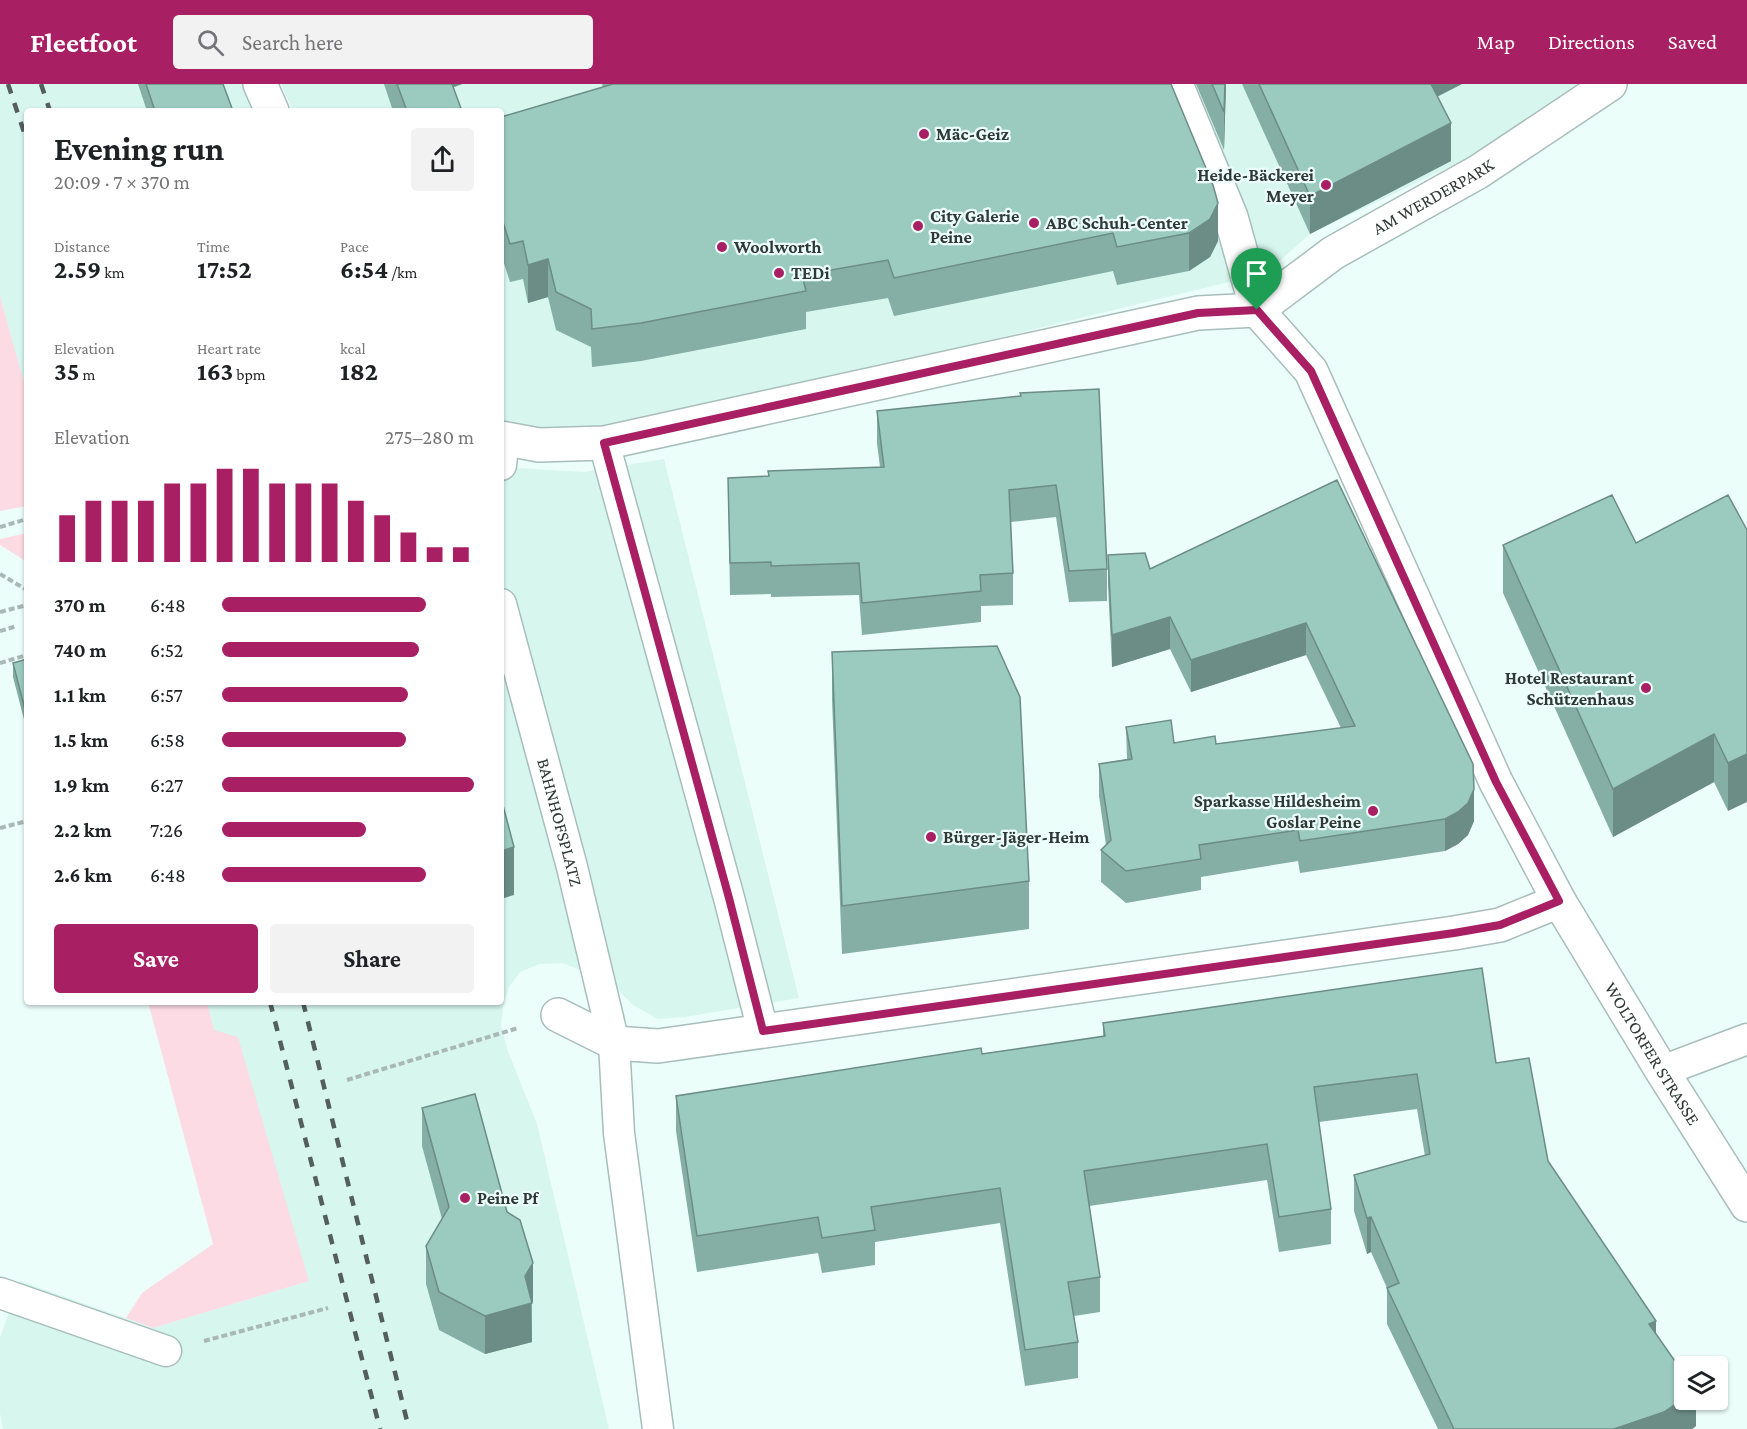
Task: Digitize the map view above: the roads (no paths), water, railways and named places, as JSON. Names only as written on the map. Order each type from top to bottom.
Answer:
[{"type":"street","points":[[260,84],[271,108]]},
{"type":"street","points":[[504,448],[604,443],[1198,313],[1257,310],[1231,217],[1176,84]]},
{"type":"street","name":"AM WERDERPARK","points":[[1257,310],[1332,253],[1478,172],[1610,84]]},
{"type":"street","name":"WOLTORFER STRASSE","points":[[1257,310],[1311,371],[1496,782],[1559,901],[1662,1071],[1747,1204]]},
{"type":"street","points":[[558,1016],[614,1043],[658,1046],[1454,933],[1500,925],[1559,901]]},
{"type":"lane","points":[[604,443],[763,1031]]},
{"type":"lane","name":"BAHNHOFSPLATZ","points":[[504,615],[572,867],[614,1043],[619,1133],[658,1429]]},
{"type":"lane","points":[[1662,1071],[1747,1039]]},
{"type":"lane","points":[[0,1293],[166,1351]]},
{"type":"railway","points":[[8,84],[24,132]]},
{"type":"railway","points":[[41,84],[49,108]]},
{"type":"railway","points":[[271,1005],[380,1429]]},
{"type":"railway","points":[[304,1005],[409,1429]]},
{"type":"place","name":"Mäc-Geiz","points":[[924,134]]},
{"type":"place","name":"Heide-Bäckerei Meyer","points":[[1326,185]]},
{"type":"place","name":"ABC Schuh-Center","points":[[1034,223]]},
{"type":"place","name":"City Galerie Peine","points":[[918,226]]},
{"type":"place","name":"Woolworth","points":[[722,247]]},
{"type":"place","name":"TEDi","points":[[779,273]]},
{"type":"place","name":"Hotel Restaurant Schützenhaus","points":[[1646,688]]},
{"type":"place","name":"Sparkasse Hildesheim Goslar Peine","points":[[1373,811]]},
{"type":"place","name":"Bürger-Jäger-Heim","points":[[931,837]]},
{"type":"place","name":"Peine Pf","points":[[465,1198]]}]
